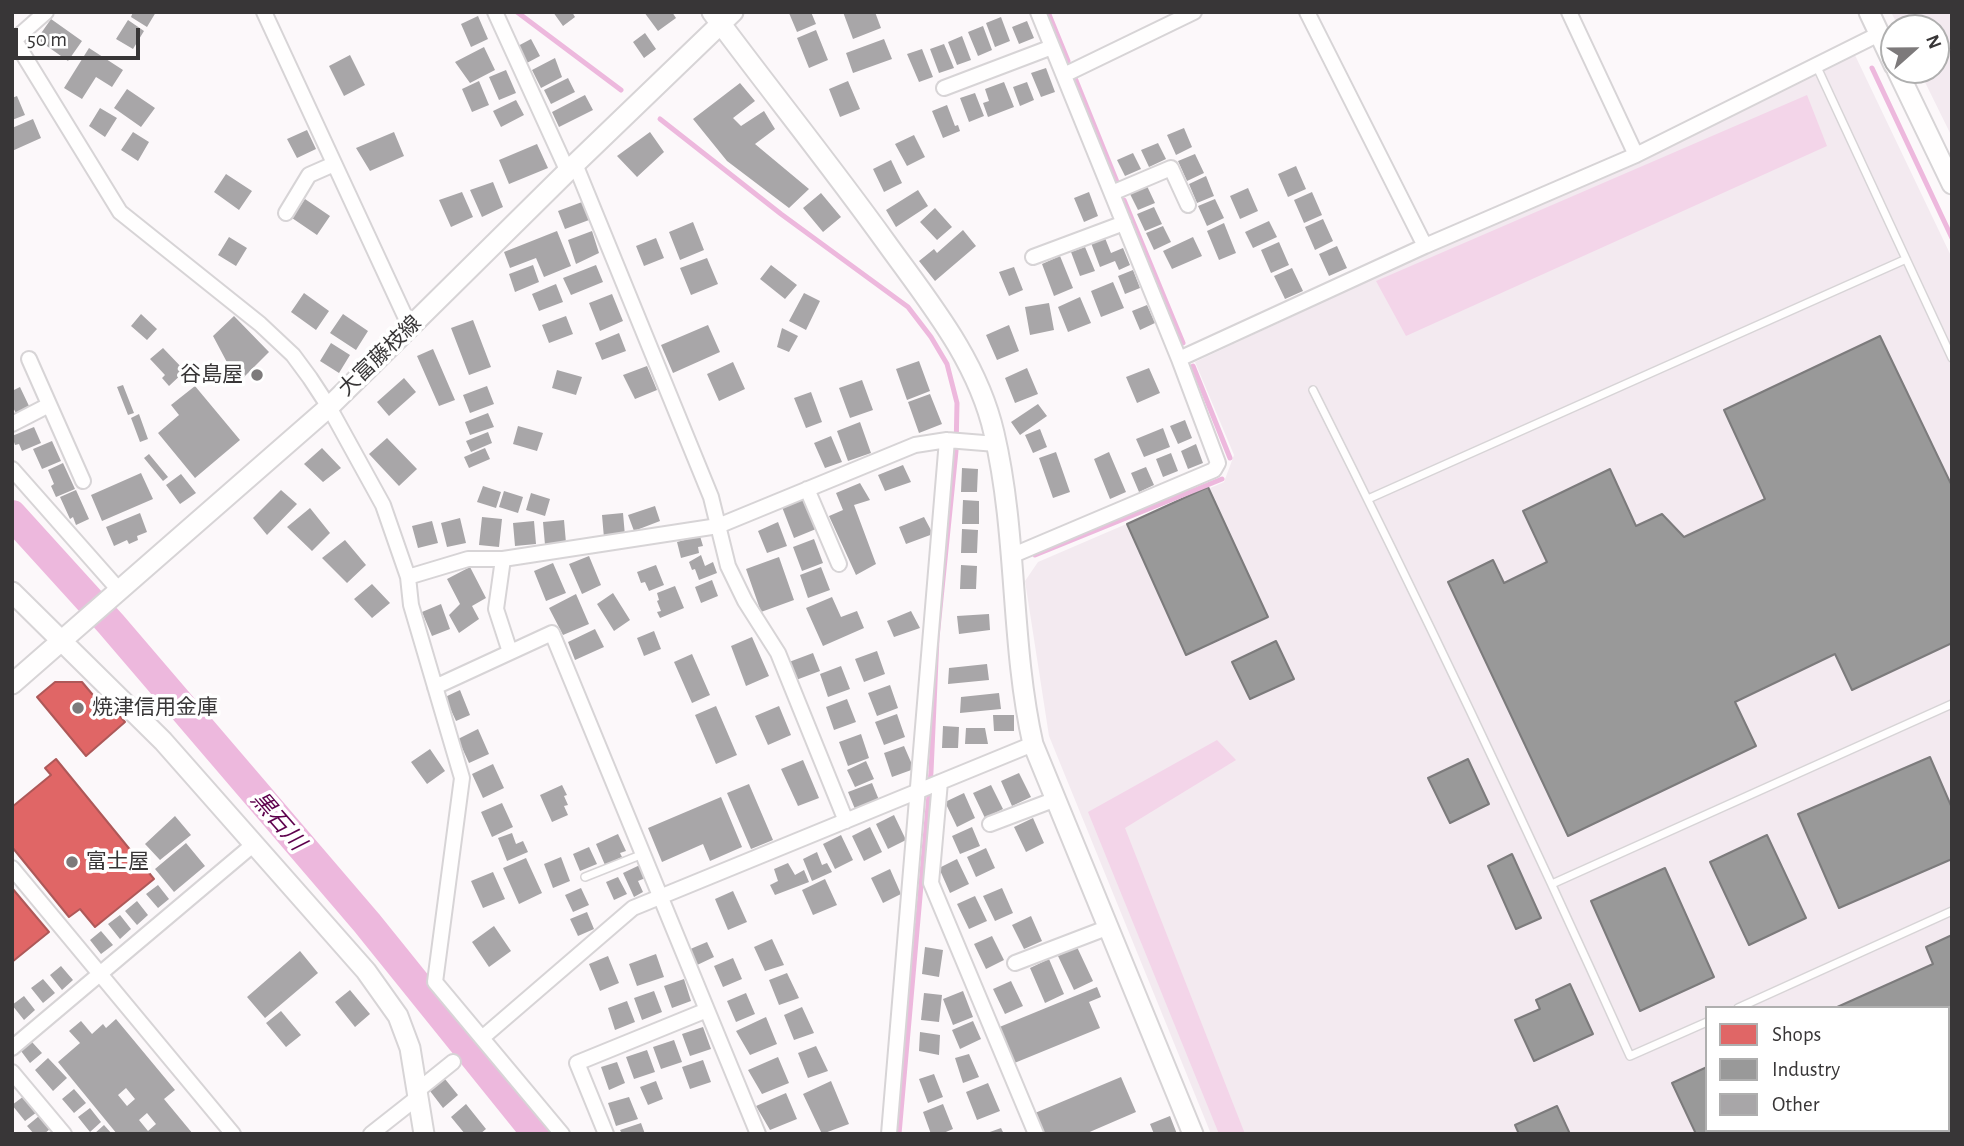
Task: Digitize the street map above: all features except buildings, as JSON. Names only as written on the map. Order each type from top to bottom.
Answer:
[{"type":"street","points":[[46,12],[13,41],[120,212],[277,339],[293,355],[329,407],[383,505],[408,577],[411,605],[462,778],[435,982],[562,1134]]},
{"type":"street","points":[[264,12],[410,327]]},
{"type":"street","points":[[495,12],[571,168],[710,497],[728,566],[745,601],[778,653],[846,821]]},
{"type":"street","points":[[1011,556],[1214,470],[1218,463],[1179,359],[1038,12]]},
{"type":"street","points":[[1063,75],[1194,12]]},
{"type":"street","points":[[1307,12],[1425,246]]},
{"type":"street","points":[[1569,12],[1636,155]]},
{"type":"street","points":[[1179,359],[1425,246],[1636,155],[1879,34],[1869,12]]},
{"type":"street","points":[[722,16],[951,334],[983,396],[1005,492],[1024,702],[1033,744],[1194,1134]]},
{"type":"street","name":"大富藤枝線","points":[[12,684],[329,407],[722,16]]},
{"type":"street","points":[[944,88],[1052,47]]},
{"type":"street","points":[[1904,84],[1952,184]]},
{"type":"street","points":[[286,213],[309,175],[334,164]]},
{"type":"street","points":[[1112,193],[1171,168],[1188,205]]},
{"type":"street","points":[[1033,257],[1124,223]]},
{"type":"street","points":[[29,359],[83,481]]},
{"type":"street","points":[[12,424],[50,405]]},
{"type":"street","points":[[408,577],[468,559],[503,559],[718,526],[915,445],[952,440],[996,444]]},
{"type":"street","points":[[889,1134],[928,787],[952,440]]},
{"type":"street","points":[[12,469],[116,593]]},
{"type":"street","points":[[807,489],[839,564]]},
{"type":"street","points":[[503,559],[496,609],[510,653]]},
{"type":"street","points":[[12,592],[163,741],[366,971],[398,1016],[410,1048],[424,1134]]},
{"type":"street","points":[[435,687],[552,633],[758,1134]]},
{"type":"street","points":[[482,1038],[633,908],[1033,744]]},
{"type":"street","points":[[928,787],[931,883],[1035,1134]]},
{"type":"street","points":[[990,824],[1056,799]]},
{"type":"street","points":[[12,1048],[254,844]]},
{"type":"street","points":[[12,868],[233,1134]]},
{"type":"street","points":[[1015,963],[1109,927]]},
{"type":"street","points":[[606,1134],[577,1063],[707,1010]]},
{"type":"street","points":[[371,1134],[453,1062]]},
{"type":"street","points":[[12,1072],[64,1134]]},
{"type":"lane","points":[[1815,64],[1904,260],[1952,358]]},
{"type":"lane","points":[[1368,499],[1904,260]]},
{"type":"lane","points":[[1313,390],[1552,884],[1630,1056],[1705,1023]]},
{"type":"lane","points":[[1552,884],[1952,704]]},
{"type":"lane","points":[[585,877],[643,854]]},
{"type":"lane","points":[[1742,1006],[1952,911]]},
{"type":"shaded area","points":[[1891,12],[1952,12],[1952,137],[1926,84],[1950,84],[1950,14]]},
{"type":"shaded area","points":[[1854,53],[1952,258],[1952,1134],[1211,1134],[1049,736],[1025,581],[1038,562],[1224,482],[1234,455],[1195,362]]},
{"type":"shaded area","points":[[1807,95],[1827,146],[1406,336],[1376,281]]},
{"type":"shaded area","points":[[1217,740],[1236,760],[1125,828],[1245,1134],[1219,1134],[1088,812]]},
{"type":"waterway","points":[[517,12],[621,90]]},
{"type":"waterway","points":[[1048,12],[1068,61]]},
{"type":"waterway","points":[[1872,68],[1952,238]]},
{"type":"waterway","points":[[1075,78],[1117,182]]},
{"type":"waterway","points":[[660,119],[781,214],[908,307],[947,364],[957,403],[956,451],[937,638],[931,772],[899,1134]]},
{"type":"waterway","points":[[1124,200],[1183,343]]},
{"type":"waterway","points":[[1193,366],[1230,458]]},
{"type":"waterway","points":[[1035,555],[1222,479]]},
{"type":"waterway","name":"黒石川","points":[[12,515],[111,624],[367,923],[537,1134]]},
{"type":"place","name":"谷島屋","points":[[257,375]]},
{"type":"place","name":"焼津信用金庫","points":[[78,708]]},
{"type":"place","name":"富士屋","points":[[72,862]]}]
